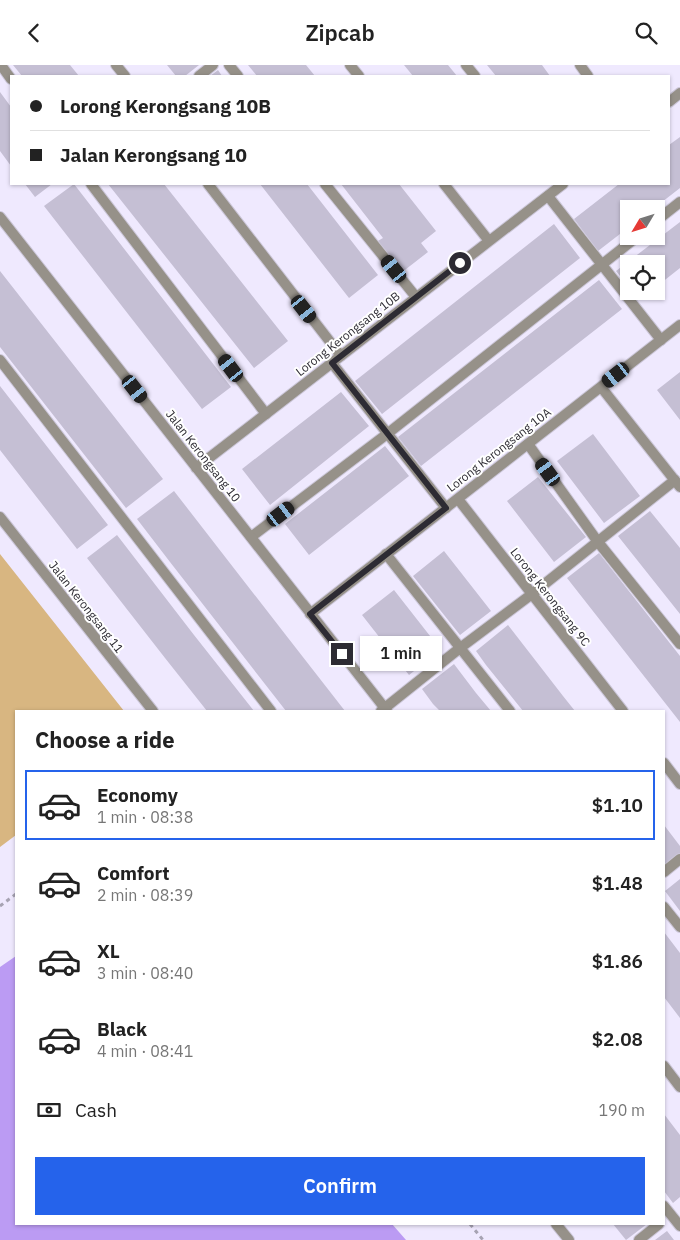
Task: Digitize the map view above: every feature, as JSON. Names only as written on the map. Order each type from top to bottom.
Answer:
[{"type":"street","points":[[1,65],[10,78]]},
{"type":"street","points":[[116,65],[124,75]]},
{"type":"street","points":[[200,75],[213,65]]},
{"type":"street","points":[[228,65],[237,75]]},
{"type":"street","points":[[350,65],[358,75]]},
{"type":"street","points":[[466,65],[474,75]]},
{"type":"street","points":[[670,101],[680,93]]},
{"type":"street","points":[[92,185],[266,414]]},
{"type":"street","points":[[209,185],[341,356]]},
{"type":"street","points":[[326,185],[416,297]]},
{"type":"street","points":[[445,185],[489,241]]},
{"type":"street","name":"Lorong Kerongsang 10B","points":[[196,468],[559,185]]},
{"type":"street","points":[[548,195],[661,340]]},
{"type":"street","points":[[665,214],[680,202]]},
{"type":"street","name":"Jalan Kerongsang 10","points":[[0,217],[384,710]]},
{"type":"street","points":[[251,537],[388,434],[627,245]]},
{"type":"street","name":"Lorong Kerongsang 10A","points":[[310,614],[661,340],[679,329]]},
{"type":"street","points":[[0,360],[270,710]]},
{"type":"street","points":[[332,363],[446,508]]},
{"type":"street","points":[[384,710],[460,648],[677,484],[602,387]]},
{"type":"street","points":[[528,444],[598,542],[680,644]]},
{"type":"street","name":"Lorong Kerongsang 9C","points":[[458,499],[622,710]]},
{"type":"street","name":"Jalan Kerongsang 11","points":[[0,517],[152,710]]},
{"type":"street","points":[[386,554],[509,710]]},
{"type":"street","points":[[665,764],[680,784]]},
{"type":"street","points":[[665,871],[680,859]]},
{"type":"street","points":[[665,908],[680,927]]},
{"type":"street","points":[[665,1067],[680,1087]]},
{"type":"street","points":[[680,1207],[667,1217],[680,1226]]},
{"type":"street","points":[[557,1225],[569,1240]]},
{"type":"street","points":[[639,1240],[658,1225]]},
{"type":"path","points":[[0,906],[15,895]]},
{"type":"path","points":[[471,1225],[483,1240]]},
{"type":"shaded area","points":[[0,554],[123,710],[15,710],[15,836],[0,847]]},
{"type":"shaded area","points":[[15,957],[15,1225],[393,1225],[406,1240],[0,1240],[0,967]]},
{"type":"building","points":[[13,65],[70,65],[78,75],[21,75]]},
{"type":"building","points":[[167,65],[199,65],[186,75],[175,75]]},
{"type":"building","points":[[248,65],[306,65],[314,75],[256,75]]},
{"type":"building","points":[[404,65],[448,65],[456,75],[412,75]]},
{"type":"building","points":[[487,65],[542,65],[549,75],[495,75]]},
{"type":"building","points":[[218,70],[221,75],[211,75]]},
{"type":"building","points":[[0,92],[10,106],[10,165],[0,151]]},
{"type":"building","points":[[680,137],[680,188],[665,200],[620,200],[620,234],[598,251],[574,219],[618,185],[670,185],[670,144]]},
{"type":"building","points":[[26,185],[51,185],[35,197]]},
{"type":"building","points":[[75,185],[231,387],[202,409],[44,206]]},
{"type":"building","points":[[109,185],[165,185],[288,341],[254,368]]},
{"type":"building","points":[[261,185],[308,185],[378,275],[349,298]]},
{"type":"building","points":[[342,185],[400,185],[436,231],[421,243],[428,252],[401,273],[376,242],[383,238]]},
{"type":"building","points":[[680,222],[680,268],[665,280],[665,255],[637,255],[650,245],[665,245],[665,233]]},
{"type":"building","points":[[554,224],[580,258],[382,414],[355,381]]},
{"type":"building","points":[[620,268],[620,276],[616,271]]},
{"type":"building","points":[[0,271],[163,479],[126,508],[0,347]]},
{"type":"building","points":[[599,280],[622,309],[421,466],[398,437]]},
{"type":"building","points":[[680,372],[680,420],[657,390]]},
{"type":"building","points":[[0,386],[108,525],[77,549],[0,450]]},
{"type":"building","points":[[341,392],[369,426],[270,505],[242,469]]},
{"type":"building","points":[[593,434],[640,496],[604,523],[557,461]]},
{"type":"building","points":[[385,446],[409,476],[309,555],[285,524]]},
{"type":"building","points":[[538,477],[586,537],[554,562],[507,501]]},
{"type":"building","points":[[174,491],[344,710],[285,710],[137,519]]},
{"type":"building","points":[[650,511],[680,548],[680,614],[618,536]]},
{"type":"building","points":[[117,535],[253,710],[206,710],[87,558]]},
{"type":"building","points":[[444,551],[491,611],[460,635],[413,576]]},
{"type":"building","points":[[599,553],[680,656],[680,722],[567,578]]},
{"type":"building","points":[[394,590],[441,650],[409,675],[362,615]]},
{"type":"building","points":[[508,625],[574,710],[522,710],[476,651]]},
{"type":"building","points":[[454,664],[490,710],[439,710],[422,689]]},
{"type":"building","points":[[665,826],[680,846],[680,855],[665,867]]},
{"type":"building","points":[[680,879],[680,911],[665,891]]},
{"type":"building","points":[[665,933],[680,953],[680,1018],[665,998]]},
{"type":"building","points":[[665,1115],[680,1135],[680,1197],[673,1203],[665,1192]]},
{"type":"building","points":[[614,1225],[646,1225],[626,1240]]},
{"type":"building","points":[[667,1231],[674,1240],[655,1240]]},
{"type":"route","points":[[342,654],[310,614],[446,508],[332,363],[460,263]]}]
